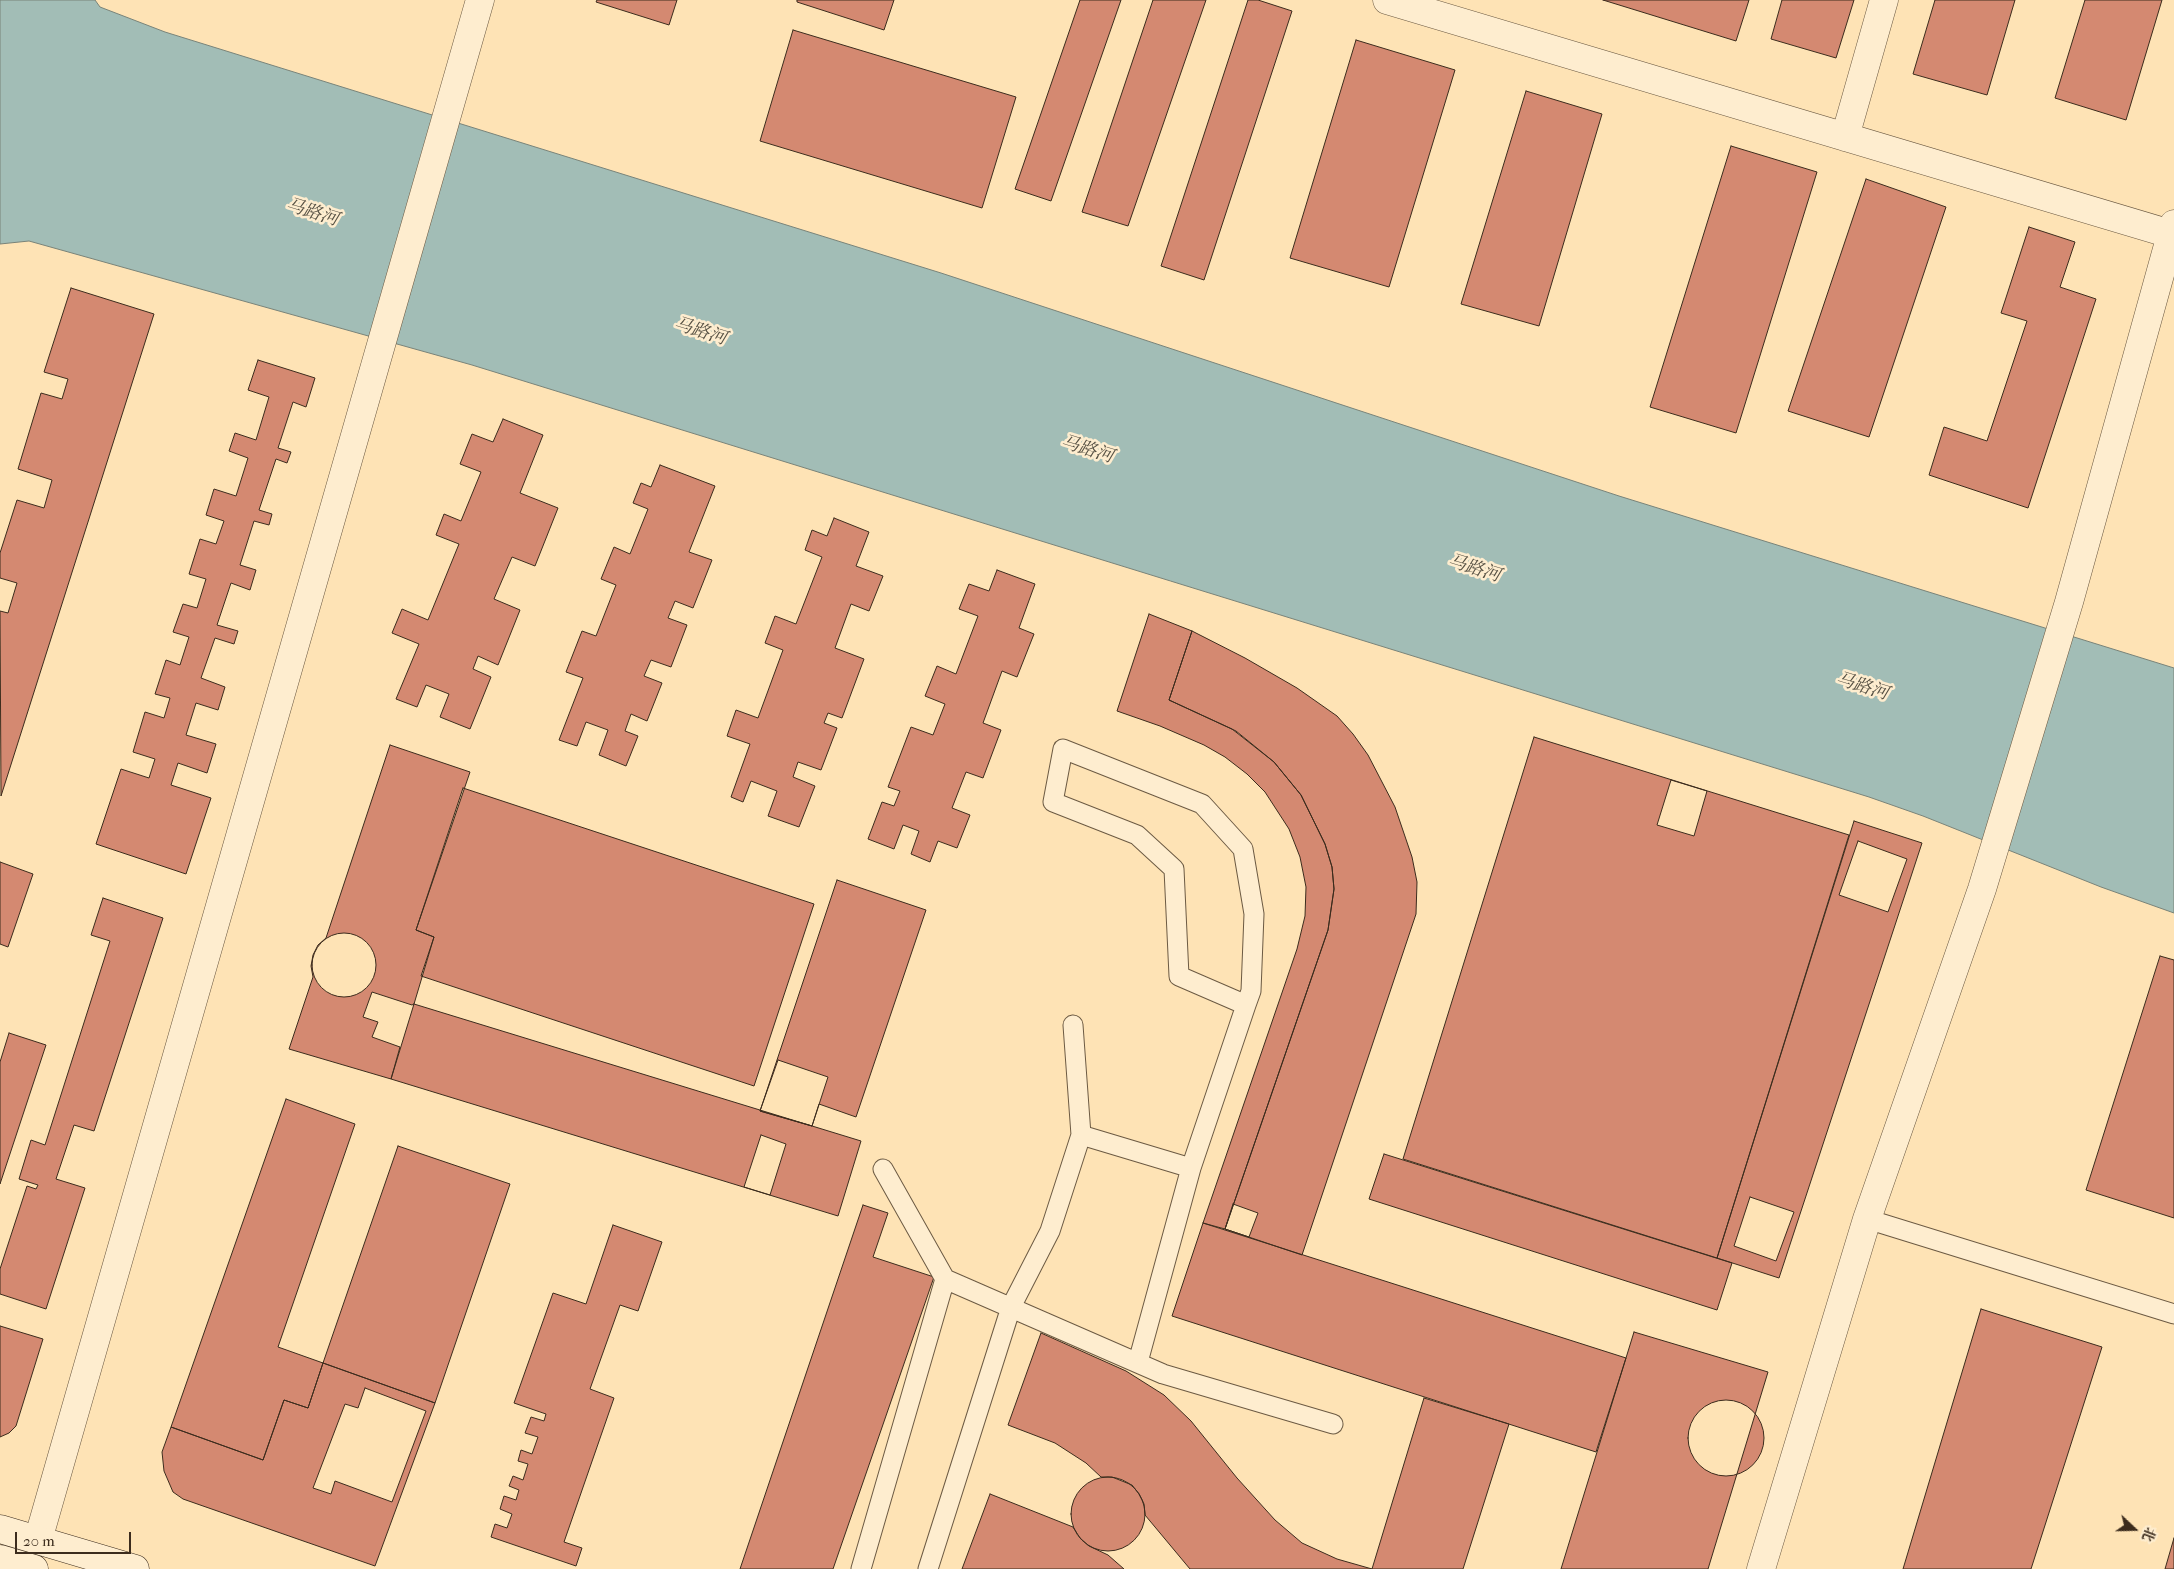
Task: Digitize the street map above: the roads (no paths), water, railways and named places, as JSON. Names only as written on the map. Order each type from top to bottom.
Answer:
[{"type":"street","points":[[38,1540],[480,0]]},
{"type":"street","points":[[1387,0],[1845,137],[2173,231],[2069,602],[1982,890],[1867,1219],[1761,1569]]},
{"type":"street","points":[[1845,137],[1884,0]]},
{"type":"street","points":[[0,1529],[135,1569]]},
{"type":"street","points":[[0,1559],[34,1569]]},
{"type":"lane","points":[[1138,1362],[1191,1168],[1251,991],[1254,914],[1243,849],[1202,804],[1063,749],[1053,802],[1137,835],[1174,869],[1179,976],[1246,1005]]},
{"type":"lane","points":[[928,1569],[1011,1307],[1050,1231],[1081,1135],[1073,1025]]},
{"type":"lane","points":[[1081,1135],[1191,1168]]},
{"type":"lane","points":[[883,1169],[946,1279],[1163,1374],[1333,1424]]},
{"type":"lane","points":[[1867,1219],[2174,1314]]},
{"type":"lane","points":[[861,1569],[946,1279]]},
{"type":"water","name":"马路河","points":[[0,0],[95,0],[100,7],[165,32],[941,273],[1619,496],[2174,668],[2174,913],[2101,887],[1923,816],[1869,797],[472,365],[29,241],[0,244]]}]
